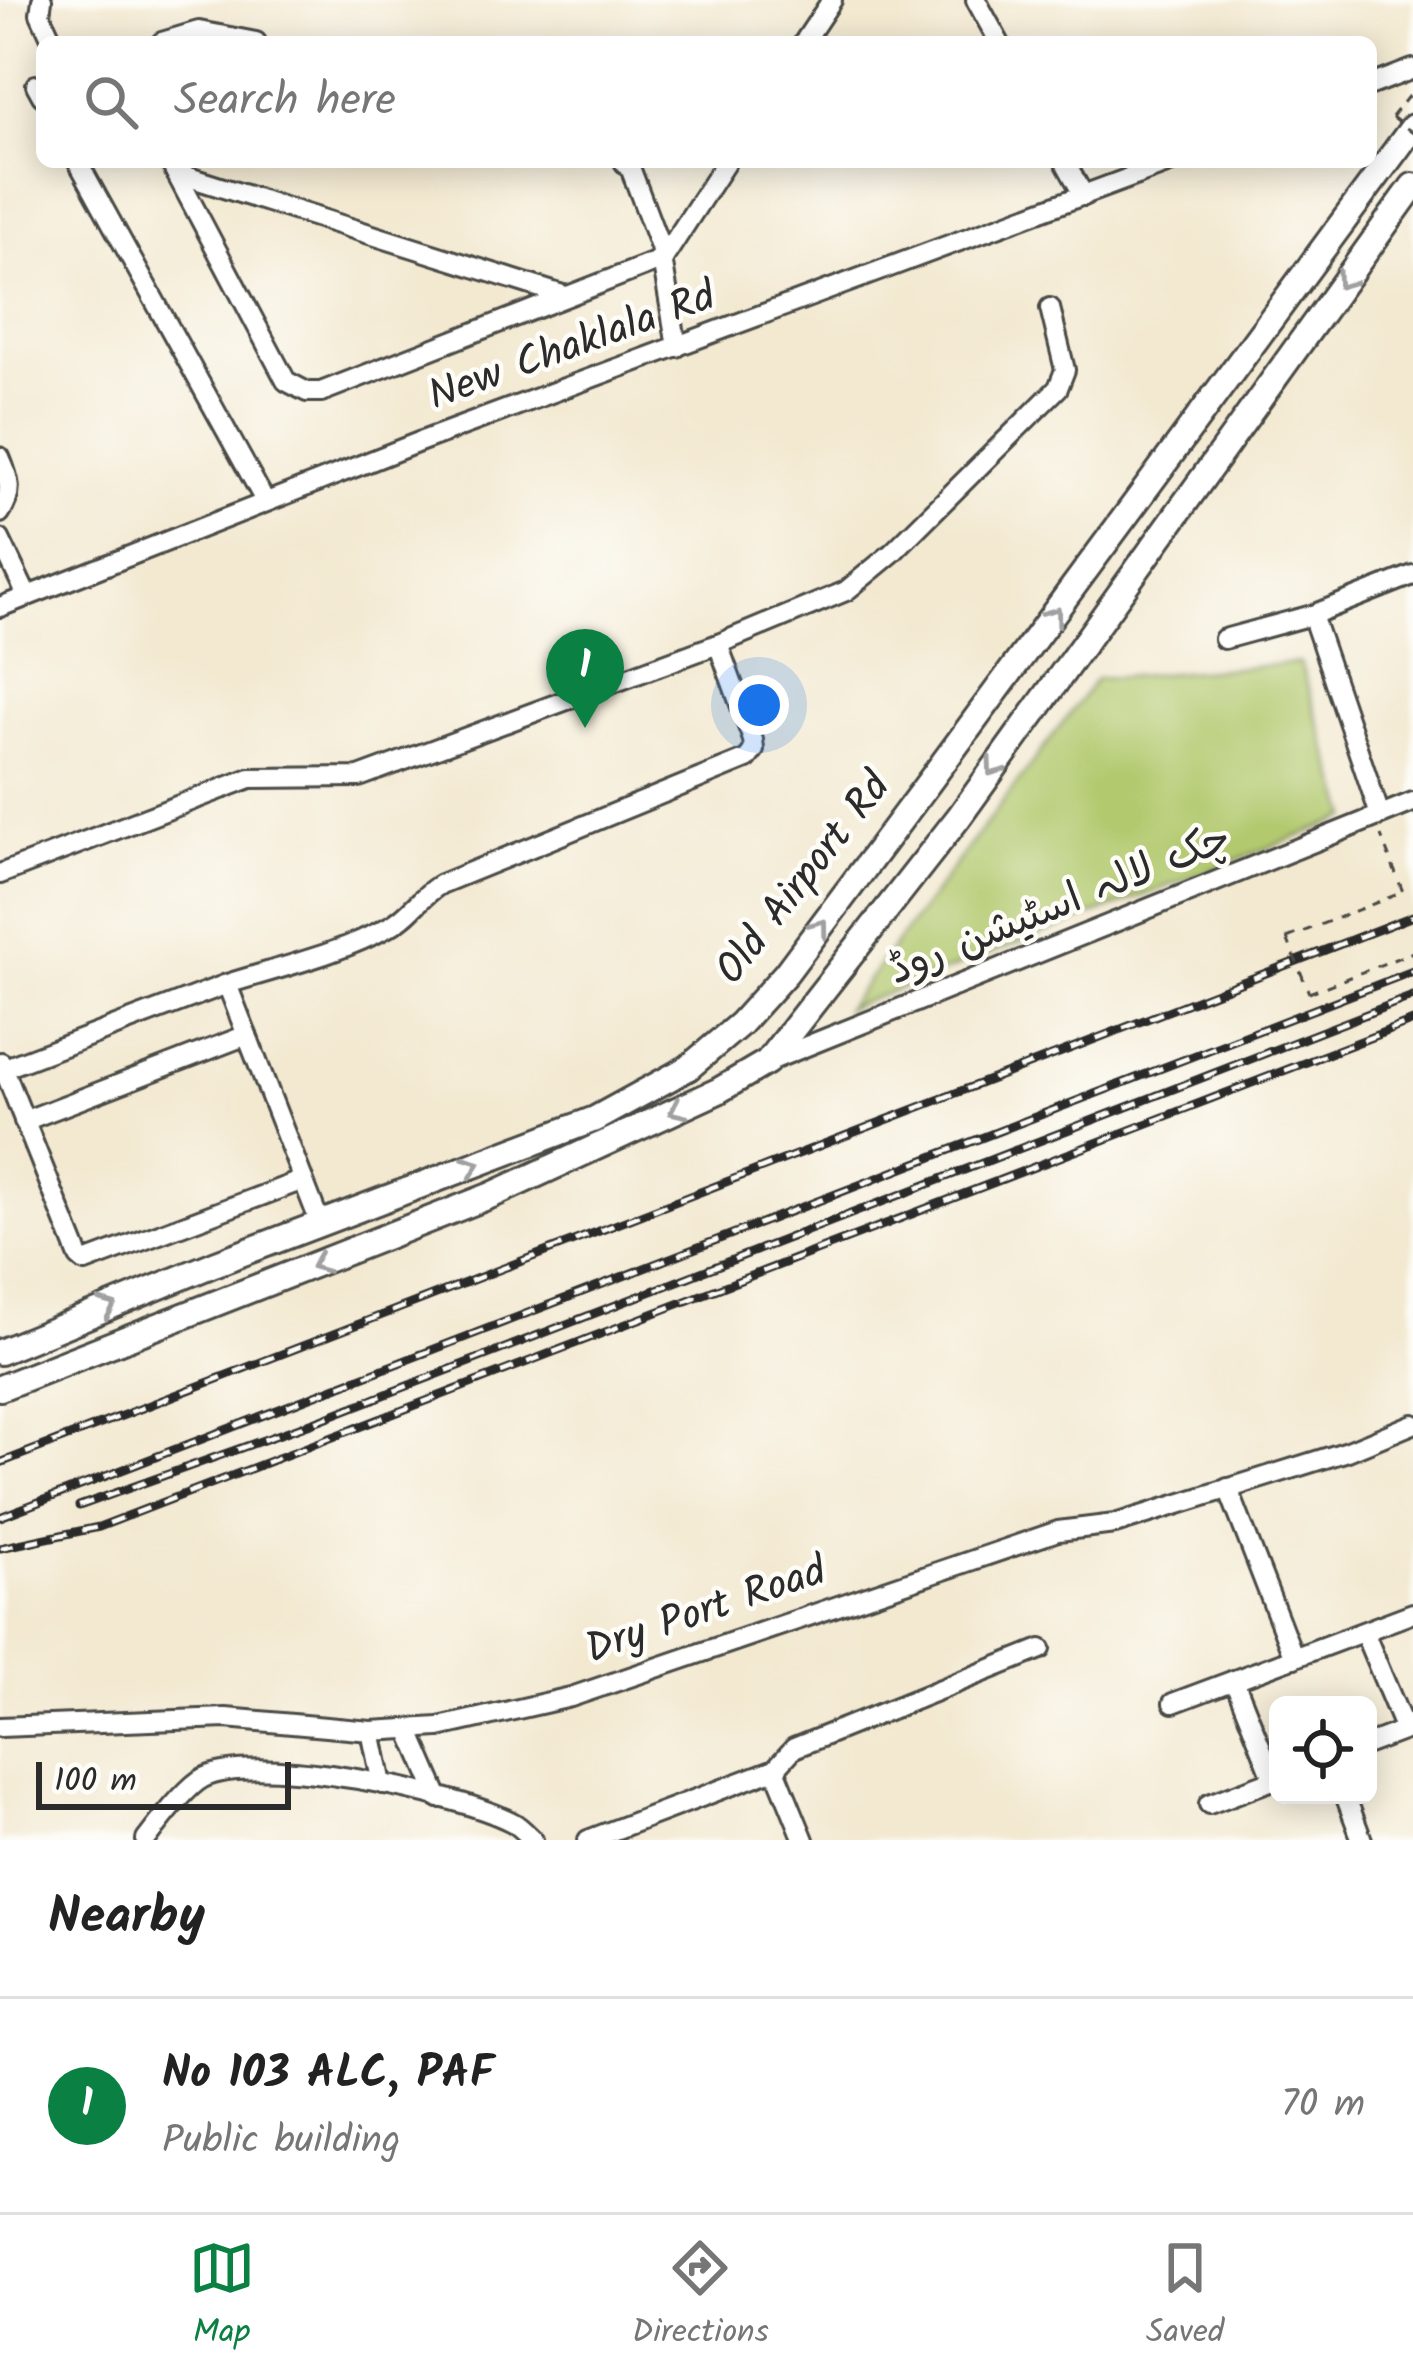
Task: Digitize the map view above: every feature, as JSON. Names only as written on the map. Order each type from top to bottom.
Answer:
[{"type":"main road","name":"Old Airport Rd","points":[[1377,167],[1406,126]]},
{"type":"main road","name":"Old Airport Rd","points":[[0,1352],[320,1223],[595,1120],[688,1068],[740,1024],[786,973],[1371,175]]},
{"type":"main road","name":"Old Airport Rd","points":[[0,1388],[492,1195],[718,1091],[767,1062],[958,818],[1410,189]]},
{"type":"main road","points":[[786,973],[773,1002],[777,1022],[791,1023],[810,1010]]},
{"type":"main road","points":[[688,1068],[725,1053],[735,1058],[736,1068],[718,1091]]},
{"type":"street","points":[[43,0],[40,14],[50,36]]},
{"type":"street","points":[[808,36],[832,0]]},
{"type":"street","points":[[976,0],[996,36]]},
{"type":"street","points":[[182,36],[199,31],[225,36]]},
{"type":"street","points":[[1377,83],[1413,69]]},
{"type":"street","points":[[81,168],[265,501]]},
{"type":"street","points":[[173,168],[286,381],[307,392],[321,392],[663,260],[722,168]]},
{"type":"street","points":[[173,168],[567,297]]},
{"type":"street","points":[[629,168],[663,260],[677,347]]},
{"type":"street","points":[[1068,168],[1084,196]]},
{"type":"street","name":"New Chaklala Rd","points":[[0,607],[265,501],[1156,168]]},
{"type":"street","points":[[0,874],[250,778],[359,776],[718,644],[846,591],[892,553],[1058,388],[1065,370],[1050,308]]},
{"type":"street","points":[[0,457],[10,485],[9,499],[0,513]]},
{"type":"street","points":[[0,539],[27,596]]},
{"type":"street","points":[[1224,639],[1312,616],[1413,575]]},
{"type":"street","points":[[1312,616],[1377,817]]},
{"type":"street","points":[[303,1180],[85,1262],[79,1258],[1,1066],[371,935],[396,924],[423,894],[441,884],[748,759],[753,740],[718,644]]},
{"type":"street","name":"چک لالہ اسٹیشن روڈ","points":[[767,1062],[1413,802]]},
{"type":"street","points":[[227,984],[320,1223]]},
{"type":"street","points":[[24,1121],[247,1035]]},
{"type":"street","name":"Dry Port Road","points":[[0,1726],[226,1718],[371,1731],[495,1717],[571,1697],[1058,1531],[1115,1524],[1348,1451],[1413,1424]]},
{"type":"street","points":[[1228,1488],[1294,1658]]},
{"type":"street","points":[[1173,1703],[1413,1613]]},
{"type":"street","points":[[1364,1632],[1409,1728],[1377,1740]]},
{"type":"street","points":[[589,1840],[775,1769],[794,1748],[1041,1649]]},
{"type":"street","points":[[1234,1680],[1269,1762]]},
{"type":"street","points":[[409,1729],[439,1798]]},
{"type":"street","points":[[371,1731],[382,1784]]},
{"type":"street","points":[[146,1840],[200,1779],[242,1766],[286,1768],[439,1798],[514,1822],[533,1840]]},
{"type":"street","points":[[775,1769],[804,1840]]},
{"type":"street","points":[[1209,1804],[1269,1782]]},
{"type":"street","points":[[1348,1804],[1362,1840]]},
{"type":"path","points":[[1406,126],[1413,90]]},
{"type":"path","points":[[1377,817],[1403,892],[1287,938],[1309,994],[1413,952]]},
{"type":"green space","points":[[1300,663],[1349,817],[846,1009],[1096,679]]},
{"type":"railway","points":[[0,1463],[1413,916]]},
{"type":"railway","points":[[0,1517],[1413,971]]},
{"type":"railway","points":[[79,1506],[322,1419],[1413,996]]},
{"type":"railway","points":[[0,1548],[99,1527],[1413,1021]]},
{"type":"place","name":"No 103 ALC, PAF","points":[[585,728]]}]
